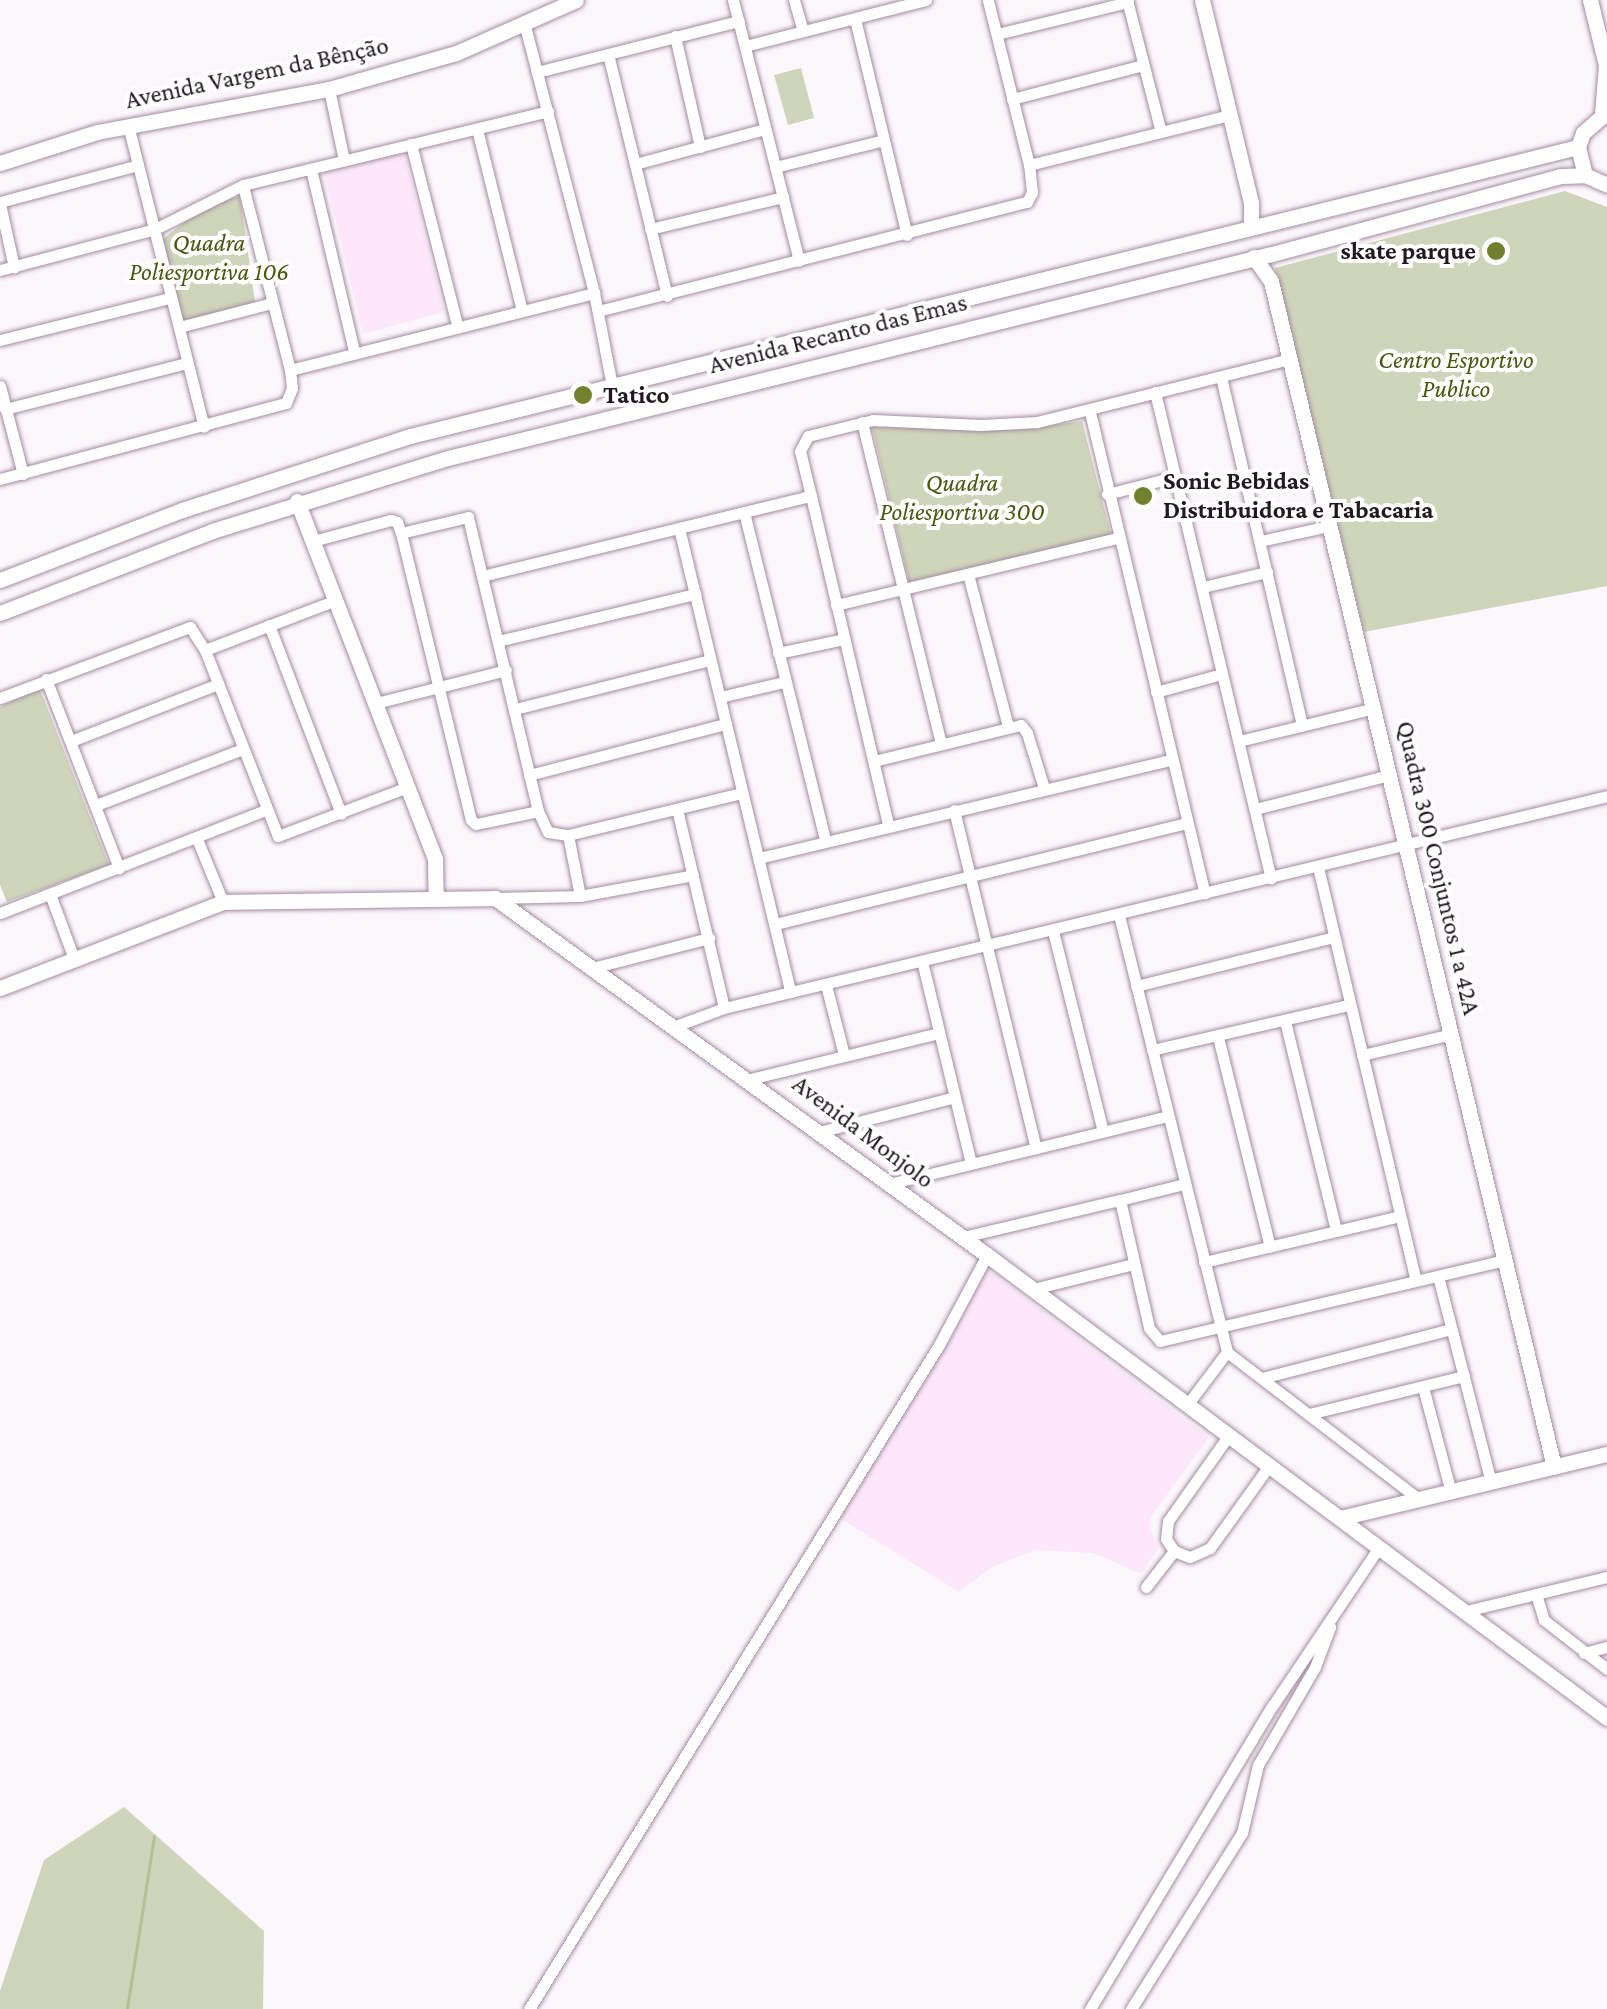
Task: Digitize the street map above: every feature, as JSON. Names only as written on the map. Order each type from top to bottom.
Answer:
[{"type":"street","name":"Avenida Vargem da Bênção","points":[[0,162],[128,125],[329,89],[456,54],[576,0]]},
{"type":"street","points":[[734,0],[799,262]]},
{"type":"street","points":[[794,0],[803,31]]},
{"type":"street","points":[[745,46],[926,0]]},
{"type":"street","points":[[598,311],[1022,206],[1032,192],[1028,165],[988,0]]},
{"type":"street","points":[[1057,0],[1062,17]]},
{"type":"street","points":[[1202,0],[1256,226]]},
{"type":"street","points":[[1590,0],[1606,66],[1604,113],[1582,132],[1578,146],[1585,175],[1607,185]]},
{"type":"street","points":[[997,34],[1128,1],[1161,132]]},
{"type":"street","points":[[854,19],[907,235]]},
{"type":"street","points":[[537,72],[739,21]]},
{"type":"street","points":[[525,26],[594,293],[612,386]]},
{"type":"street","points":[[675,36],[700,147]]},
{"type":"street","points":[[608,54],[667,296]]},
{"type":"street","points":[[1012,99],[1144,65]]},
{"type":"street","points":[[329,89],[344,160]]},
{"type":"street","points":[[0,270],[155,229],[242,185],[548,111]]},
{"type":"street","points":[[1028,165],[1230,115]]},
{"type":"street","points":[[128,125],[204,427]]},
{"type":"street","points":[[477,129],[522,310]]},
{"type":"street","points":[[636,164],[765,129]]},
{"type":"street","points":[[776,166],[884,140]]},
{"type":"street","points":[[411,144],[457,325]]},
{"type":"street","name":"Avenida Recanto das Emas","points":[[0,580],[182,510],[454,425],[1578,146]]},
{"type":"street","points":[[14,267],[0,203],[138,165]]},
{"type":"street","points":[[310,169],[354,351]]},
{"type":"street","name":"Avenida Recanto das Emas","points":[[0,613],[117,565],[297,502],[456,456],[1159,278],[1272,254],[1561,176],[1585,175]]},
{"type":"street","points":[[0,479],[286,403],[292,388],[290,370],[242,185]]},
{"type":"street","points":[[650,229],[783,196]]},
{"type":"street","points":[[1206,238],[1222,265]]},
{"type":"street","points":[[1186,244],[1176,257],[1180,268],[1191,272]]},
{"type":"street","points":[[1154,250],[1165,266],[1159,278]]},
{"type":"street","name":"Quadra 300 Conjuntos 1 a 42A","points":[[1272,254],[1271,281],[1554,1467]]},
{"type":"street","name":"Quadra 300 Conjuntos 1 a 42A","points":[[1254,258],[1271,281]]},
{"type":"street","points":[[290,370],[594,293]]},
{"type":"street","points":[[0,340],[170,298]]},
{"type":"street","points":[[179,327],[272,302]]},
{"type":"street","points":[[888,824],[800,452],[804,438],[862,422],[1015,425],[1090,412],[1290,359]]},
{"type":"street","points":[[5,408],[188,363]]},
{"type":"street","points":[[1221,376],[1302,726]]},
{"type":"street","points":[[0,386],[23,474]]},
{"type":"street","points":[[1156,392],[1271,878]]},
{"type":"street","points":[[1090,412],[1117,538],[1205,893]]},
{"type":"street","points":[[493,416],[486,424],[486,439],[502,445]]},
{"type":"street","points":[[862,422],[940,743]]},
{"type":"street","points":[[454,425],[465,428],[469,441],[456,456]]},
{"type":"street","points":[[1108,494],[1174,477]]},
{"type":"street","points":[[482,576],[811,496]]},
{"type":"street","points":[[297,502],[434,859],[436,898]]},
{"type":"street","points":[[744,512],[826,840]]},
{"type":"street","points":[[401,533],[468,517],[538,811],[548,832],[568,835],[742,793]]},
{"type":"street","points":[[313,541],[391,520],[397,522],[441,685],[472,822],[538,811]]},
{"type":"street","points":[[1260,542],[1329,526]]},
{"type":"street","points":[[679,528],[790,992]]},
{"type":"street","points":[[114,537],[110,551],[117,565]]},
{"type":"street","points":[[836,606],[1117,538]]},
{"type":"street","points":[[42,564],[58,576],[56,590]]},
{"type":"street","points":[[1202,587],[1267,572]]},
{"type":"street","points":[[968,574],[1008,726]]},
{"type":"street","points":[[498,641],[695,594]]},
{"type":"street","points":[[204,650],[336,600]]},
{"type":"street","points":[[269,625],[341,814]]},
{"type":"street","points":[[0,698],[187,627],[196,631],[278,836],[408,787]]},
{"type":"street","points":[[778,653],[844,639]]},
{"type":"street","points":[[515,708],[710,660]]},
{"type":"street","points":[[376,703],[506,670]]},
{"type":"street","points":[[1156,692],[1222,674]]},
{"type":"street","points":[[46,679],[119,868]]},
{"type":"street","points":[[720,698],[784,682]]},
{"type":"street","points":[[71,742],[218,684]]},
{"type":"street","points":[[1239,742],[1374,708]]},
{"type":"street","points":[[529,775],[726,724]]},
{"type":"street","points":[[874,761],[1008,726],[1025,727],[1044,788]]},
{"type":"street","points":[[96,805],[243,750]]},
{"type":"street","points":[[758,858],[888,824],[1171,760]]},
{"type":"street","points":[[1255,809],[1389,775]]},
{"type":"street","points":[[673,1027],[724,1008],[1607,796]]},
{"type":"street","points":[[677,809],[724,1008]]},
{"type":"street","points":[[1,910],[198,839],[266,810]]},
{"type":"street","points":[[954,810],[1036,1148]]},
{"type":"street","points":[[775,924],[1187,824]]},
{"type":"street","points":[[568,835],[580,896]]},
{"type":"street","points":[[198,839],[223,902]]},
{"type":"street","points":[[1318,867],[1416,1281]]},
{"type":"street","points":[[0,988],[223,902],[540,899],[580,896],[693,875]]},
{"type":"street","points":[[50,894],[74,959]]},
{"type":"street","name":"Avenida Monjolo","points":[[495,898],[596,967],[988,1255],[1607,1718]]},
{"type":"street","points":[[531,920],[540,899]]},
{"type":"street","points":[[1119,915],[1227,1352],[1420,1500]]},
{"type":"street","points":[[1053,930],[1103,1131]]},
{"type":"street","points":[[1136,986],[1334,936]]},
{"type":"street","points":[[596,967],[709,938]]},
{"type":"street","points":[[922,961],[970,1163]]},
{"type":"street","points":[[826,985],[844,1055]]},
{"type":"street","points":[[1152,1050],[1349,1005]]},
{"type":"street","points":[[1285,1021],[1336,1232]]},
{"type":"street","points":[[750,1080],[938,1032]]},
{"type":"street","points":[[1362,1055],[1452,1034]]},
{"type":"street","points":[[1218,1037],[1270,1247]]},
{"type":"street","points":[[820,1132],[955,1098]]},
{"type":"street","points":[[890,1184],[1168,1116]]},
{"type":"street","points":[[964,1238],[1184,1184]]},
{"type":"street","points":[[1120,1200],[1155,1339],[1167,1341],[1506,1260]]},
{"type":"street","points":[[1204,1262],[1400,1216]]},
{"type":"street","points":[[529,2009],[938,1345],[988,1255]]},
{"type":"street","points":[[1034,1289],[1134,1264]]},
{"type":"street","points":[[1438,1276],[1491,1482]]},
{"type":"street","points":[[1262,1378],[1451,1329]]},
{"type":"street","points":[[1187,1405],[1227,1352]]},
{"type":"street","points":[[1309,1414],[1464,1376]]},
{"type":"street","points":[[1424,1387],[1451,1492]]},
{"type":"street","points":[[1229,1435],[1168,1521],[1166,1539],[1174,1551],[1190,1556],[1210,1548],[1270,1466]]},
{"type":"street","points":[[1340,1518],[1607,1454]]},
{"type":"street","points":[[1090,2009],[1273,1705],[1380,1547]]},
{"type":"street","points":[[1146,1587],[1174,1551]]},
{"type":"street","points":[[1466,1611],[1607,1578]]},
{"type":"street","points":[[1536,1594],[1544,1620],[1607,1669]]},
{"type":"street","points":[[1131,2009],[1242,1832],[1258,1765],[1315,1667],[1330,1622]]},
{"type":"street","points":[[1584,1653],[1607,1647]]},
{"type":"shaded area","points":[[404,152],[444,312],[363,334],[324,172]]},
{"type":"shaded area","points":[[986,1268],[1209,1437],[1151,1517],[1150,1529],[1159,1548],[1141,1574],[1093,1553],[1035,1550],[990,1568],[959,1592],[836,1516]]},
{"type":"green space","points":[[801,68],[814,118],[788,125],[774,75]]},
{"type":"green space","name":"Centro Esportivo Publico","points":[[1565,191],[1607,207],[1607,586],[1364,632],[1275,268]]},
{"type":"green space","name":"Quadra Poliesportiva 106","points":[[240,196],[255,302],[182,322],[163,239],[202,208]]},
{"type":"green space","name":"Quadra Poliesportiva 300","points":[[1082,421],[1111,535],[909,582],[872,427],[1016,430]]},
{"type":"green space","points":[[39,687],[109,865],[7,902],[0,885],[0,707]]},
{"type":"green space","points":[[124,1807],[264,1931],[263,2009],[0,2009],[0,1991],[44,1860]]},
{"type":"waterway","points":[[127,2009],[154,1837]]},
{"type":"place","name":"skate parque","points":[[1496,251]]},
{"type":"place","name":"Tatico","points":[[583,395]]},
{"type":"place","name":"Sonic Bebidas Distribuidora e Tabacaria","points":[[1143,496]]}]
